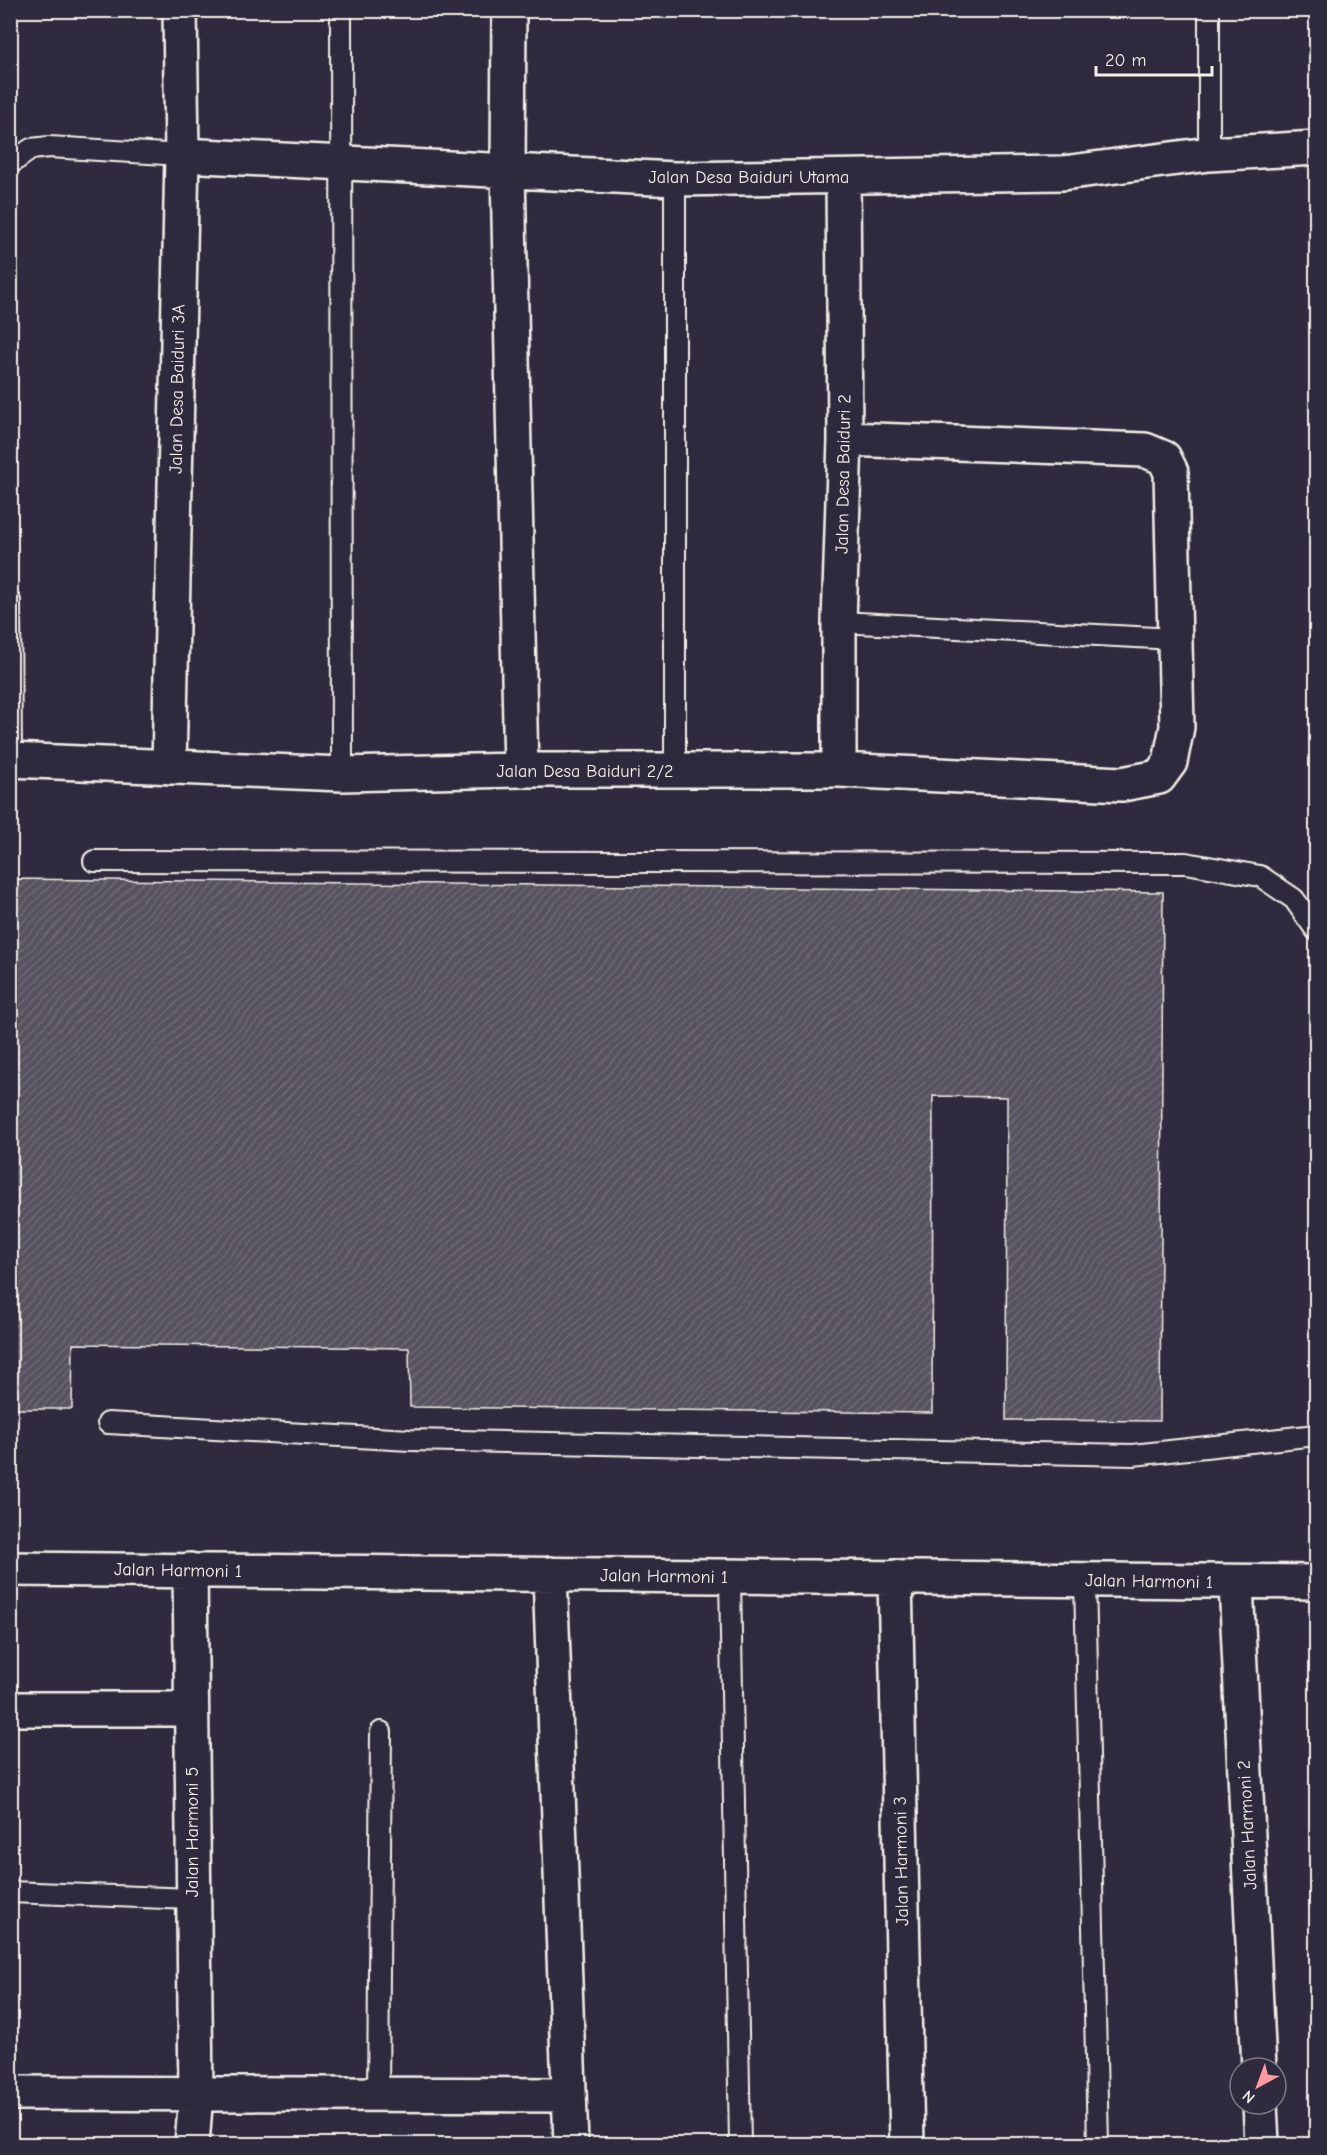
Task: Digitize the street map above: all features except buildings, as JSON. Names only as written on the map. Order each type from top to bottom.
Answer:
[{"type":"street","name":"Jalan Desa Baiduri 3A","points":[[169,767],[182,154],[180,10]]},
{"type":"street","points":[[508,10],[508,172],[521,770]]},
{"type":"street","name":"Jalan Desa Baiduri Utama","points":[[182,154],[342,164],[675,179],[1063,172],[1209,154],[1317,148]]},
{"type":"street","name":"Jalan Desa Baiduri 2","points":[[839,770],[838,622],[845,439],[843,177]]},
{"type":"street","points":[[845,439],[1145,450],[1164,458],[1171,472],[1175,639]]},
{"type":"street","name":"Jalan Desa Baiduri 2/2","points":[[11,760],[342,774],[521,770],[839,770],[1122,784],[1159,777],[1170,762],[1177,727],[1175,639]]},
{"type":"street","name":"Jalan Harmoni 1","points":[[10,1569],[730,1578],[895,1577],[1236,1583],[1317,1582]]},
{"type":"street","name":"Jalan Harmoni 5","points":[[190,1570],[196,2094],[192,2145]]},
{"type":"street","points":[[550,1574],[571,2145]]},
{"type":"street","name":"Jalan Harmoni 3","points":[[895,1577],[907,2145]]},
{"type":"street","name":"Jalan Harmoni 2","points":[[1236,1583],[1258,2056]]},
{"type":"street","points":[[10,1708],[191,1709]]},
{"type":"street","points":[[10,2093],[568,2095]]},
{"type":"street","points":[[1261,2116],[1262,2145]]},
{"type":"lane","points":[[341,10],[342,774]]},
{"type":"lane","points":[[1209,10],[1209,154]]},
{"type":"lane","points":[[10,164],[31,149],[49,147],[182,154]]},
{"type":"lane","points":[[675,179],[675,770]]},
{"type":"lane","points":[[10,601],[11,760]]},
{"type":"lane","points":[[838,622],[1175,639]]},
{"type":"lane","points":[[94,861],[1186,863],[1260,876],[1294,899],[1317,930]]},
{"type":"lane","points":[[108,1423],[410,1440],[1133,1455],[1317,1435]]},
{"type":"lane","points":[[730,1578],[740,2145]]},
{"type":"lane","points":[[1085,1580],[1098,2145]]},
{"type":"lane","points":[[378,2095],[381,1732]]},
{"type":"lane","points":[[10,1892],[192,1899]]}]
